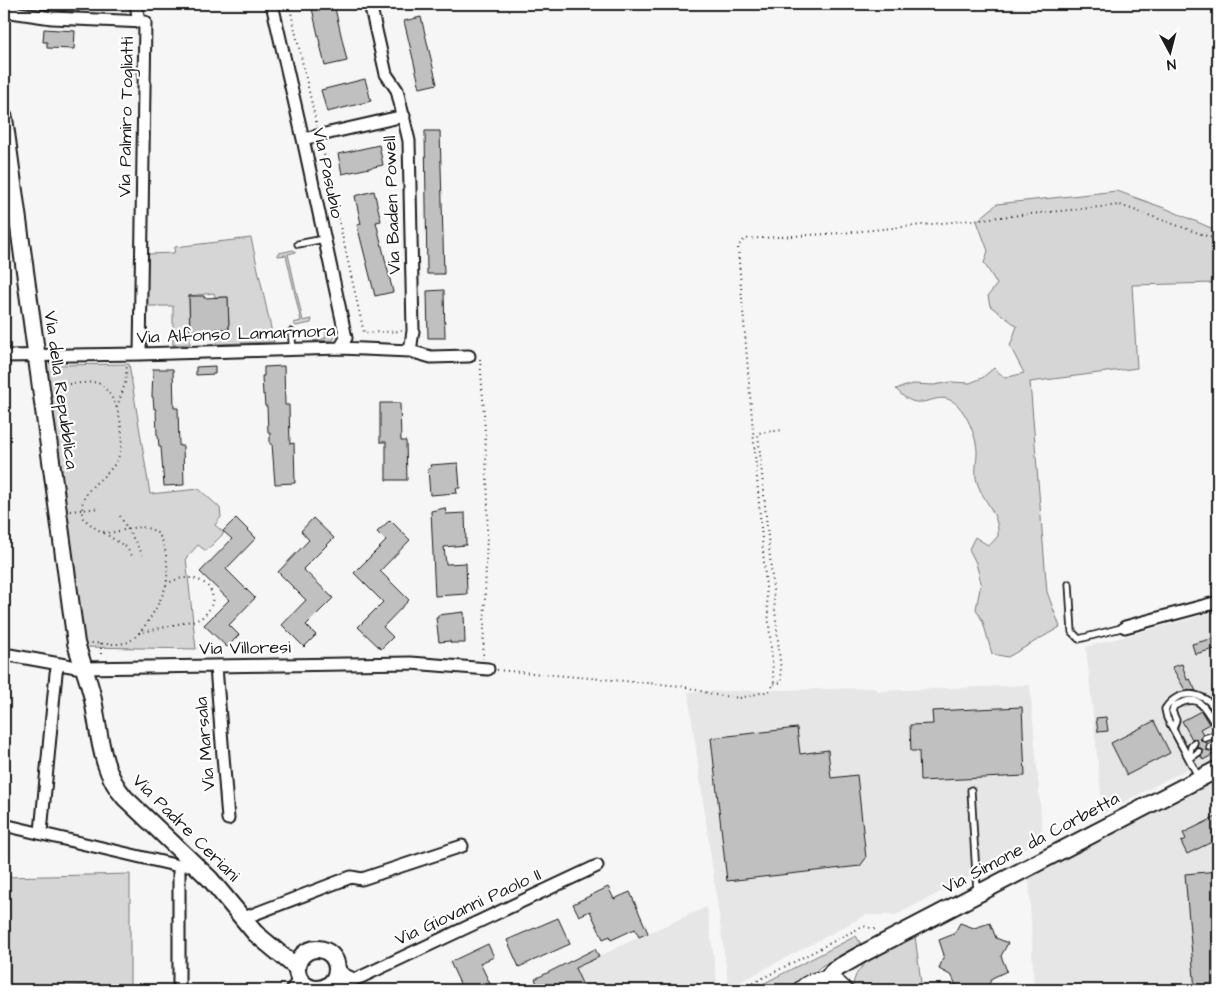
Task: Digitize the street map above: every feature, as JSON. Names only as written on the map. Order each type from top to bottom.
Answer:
[{"type":"main road","points":[[802,990],[809,984],[817,981],[836,986]]},
{"type":"street","points":[[136,4],[139,22]]},
{"type":"street","name":"Via Pasubio","points":[[272,4],[304,139],[346,338],[340,348]]},
{"type":"street","name":"Via Baden Powell","points":[[370,4],[386,74],[397,90],[409,141],[413,331],[410,350]]},
{"type":"street","name":"Via Palmiro Togliatti","points":[[4,11],[52,18],[145,22],[140,354]]},
{"type":"street","points":[[304,139],[404,116]]},
{"type":"street","name":"Via della Repubblica","points":[[4,118],[7,160],[76,643],[82,668]]},
{"type":"street","name":"Via Alfonso Lamarmora","points":[[4,356],[127,355],[340,348],[410,350],[431,357],[469,356]]},
{"type":"street","points":[[1125,627],[1218,602]]},
{"type":"street","name":"Via Villoresi","points":[[4,654],[82,668],[411,663],[485,669]]},
{"type":"street","points":[[41,832],[58,665]]},
{"type":"street","name":"Via Marsala","points":[[216,667],[228,819]]},
{"type":"street","name":"Via Padre Ceriani","points":[[82,668],[92,696],[105,762],[111,779],[125,798],[186,864],[210,879],[260,938],[312,984],[334,958],[327,952],[318,949],[293,949],[246,921]]},
{"type":"street","name":"Via Simone da Corbetta","points":[[836,986],[834,970],[862,954],[1218,768]]},
{"type":"street","points":[[4,825],[186,864],[180,990]]},
{"type":"street","points":[[246,921],[351,877],[362,878],[371,876],[462,846]]},
{"type":"street","name":"Via Giovanni Paolo II","points":[[312,984],[354,980],[597,866]]},
{"type":"street","points":[[310,950],[301,957],[312,984]]},
{"type":"lane","points":[[298,244],[324,239]]},
{"type":"lane","points":[[291,332],[294,349]]},
{"type":"lane","points":[[1069,584],[1072,632],[1079,639],[1125,627]]},
{"type":"lane","points":[[1200,778],[1167,718],[1165,709],[1169,702],[1181,696],[1195,694],[1206,698],[1218,714]]},
{"type":"lane","points":[[1173,729],[1176,720],[1172,711],[1174,706],[1191,700],[1199,702],[1206,707],[1218,728]]},
{"type":"lane","points":[[1205,738],[1218,734]]},
{"type":"lane","points":[[1189,759],[1191,747],[1194,743]]},
{"type":"lane","points":[[1210,747],[1218,743]]},
{"type":"lane","points":[[1189,759],[1199,752]]},
{"type":"lane","points":[[971,790],[976,889],[978,893]]},
{"type":"path","points":[[289,4],[364,333],[413,331]]},
{"type":"path","points":[[469,356],[480,359],[484,412],[488,502],[485,669],[682,686],[740,698],[769,691],[774,684],[738,262],[738,246],[740,243],[745,239],[842,233],[1120,206],[1218,240]]},
{"type":"path","points":[[117,407],[125,384],[127,355]]},
{"type":"path","points":[[54,384],[96,382],[102,385],[110,394],[117,407],[121,439],[120,452],[116,462],[85,495],[81,504],[81,510],[82,518],[126,547],[133,557]]},
{"type":"path","points":[[774,684],[782,682],[758,433],[783,430]]},
{"type":"path","points":[[58,513],[100,508]]},
{"type":"path","points":[[120,516],[143,555]]},
{"type":"path","points":[[90,643],[128,642],[139,633],[156,606],[166,584],[168,565],[164,544],[159,534],[149,528],[102,532]]},
{"type":"path","points":[[156,532],[159,529]]},
{"type":"path","points":[[139,633],[200,619],[207,614],[211,606],[212,596],[207,585],[201,580],[190,578],[166,584]]},
{"type":"path","points":[[101,643],[102,667]]},
{"type":"path","points":[[740,990],[863,926],[897,936]]},
{"type":"shaded area","points":[[1117,191],[1167,209],[1218,231],[1218,302],[1217,283],[1132,285],[1137,368],[1030,382],[1047,592],[1060,627],[1008,657],[992,654],[983,622],[976,609],[981,583],[976,563],[969,549],[975,537],[989,546],[998,536],[998,528],[994,515],[977,482],[977,452],[973,431],[966,416],[952,401],[939,398],[919,402],[912,401],[896,389],[913,384],[970,383],[982,378],[994,368],[1005,378],[1024,373],[1010,346],[1017,326],[990,306],[988,296],[997,284],[984,263],[988,251],[977,221],[997,204]]},
{"type":"shaded area","points":[[251,238],[274,342],[216,344],[216,329],[229,329],[228,297],[215,297],[214,293],[189,296],[190,344],[173,345],[173,306],[147,306],[147,254],[174,253],[175,247]]},
{"type":"shaded area","points":[[293,250],[296,252],[288,254],[303,321],[312,319],[311,323],[296,326],[293,323],[301,321],[286,255],[278,256],[279,253]]},
{"type":"shaded area","points":[[335,328],[333,340],[313,341],[326,338],[325,330]]},
{"type":"shaded area","points":[[48,362],[52,365],[129,364],[150,494],[199,489],[220,508],[221,517],[215,525],[224,533],[206,551],[198,545],[186,558],[196,649],[85,647],[44,369],[44,363]]},
{"type":"shaded area","points":[[1218,611],[1218,758],[1191,772],[1189,768],[1103,813],[1086,647]]},
{"type":"shaded area","points":[[1030,685],[1043,839],[896,915],[866,915],[729,988],[688,692],[873,688],[879,691]]},
{"type":"shaded area","points":[[1218,777],[1218,990],[1034,990],[1029,877]]},
{"type":"shaded area","points":[[130,874],[130,984],[4,988],[4,877]]},
{"type":"shaded area","points":[[707,907],[718,990],[531,990],[639,937]]},
{"type":"shaded area","points":[[856,936],[861,944],[820,967],[797,990],[751,990]]},
{"type":"shaded area","points":[[915,936],[922,990],[853,990],[854,980],[859,970],[866,963],[885,950]]},
{"type":"building","points":[[45,4],[77,4],[79,12],[44,9]]},
{"type":"building","points":[[311,4],[334,4],[347,61],[325,66]]},
{"type":"building","points":[[421,17],[437,84],[420,88],[404,21]]},
{"type":"building","points":[[44,29],[75,31],[74,49],[47,48],[47,42],[43,42]]},
{"type":"building","points":[[365,79],[371,101],[327,112],[321,90]]},
{"type":"building","points":[[425,131],[440,131],[444,274],[427,274]]},
{"type":"building","points":[[379,145],[383,165],[342,174],[338,154]]},
{"type":"building","points":[[374,191],[381,221],[376,222],[393,292],[375,296],[357,225],[361,224],[355,196]]},
{"type":"building","points":[[444,290],[445,338],[428,338],[427,291]]},
{"type":"building","points":[[189,296],[204,296],[204,298],[228,297],[229,329],[216,329],[216,332],[190,333]]},
{"type":"building","points":[[215,366],[215,374],[196,375],[196,367]]},
{"type":"building","points":[[284,366],[285,405],[289,405],[290,444],[294,443],[295,483],[275,484],[272,444],[270,444],[270,433],[268,433],[267,406],[265,406],[263,395],[262,376],[264,376],[264,367]]},
{"type":"building","points":[[153,369],[173,369],[174,408],[178,408],[179,446],[183,446],[184,485],[164,486],[161,447],[159,447],[157,435],[156,409],[154,409],[152,397]]},
{"type":"building","points":[[380,403],[400,403],[401,441],[406,441],[407,480],[386,480],[386,442],[380,442]]},
{"type":"building","points":[[458,463],[460,488],[456,488],[457,493],[430,495],[428,469],[431,468],[430,465]]},
{"type":"building","points":[[445,508],[446,514],[465,513],[466,545],[444,547],[446,564],[466,563],[467,594],[435,596],[431,511]]},
{"type":"building","points":[[236,518],[256,538],[226,569],[255,598],[229,625],[239,635],[227,647],[204,625],[229,600],[200,572],[232,539],[223,531]]},
{"type":"building","points":[[313,518],[334,538],[303,569],[333,598],[306,625],[316,635],[304,647],[282,625],[306,600],[278,572],[309,540],[301,531]]},
{"type":"building","points":[[390,520],[410,540],[380,571],[409,600],[383,627],[393,637],[381,649],[358,627],[383,602],[354,573],[386,541],[377,532]]},
{"type":"building","points":[[464,612],[465,643],[439,642],[436,618],[438,618],[438,615]]},
{"type":"building","points":[[1218,637],[1218,648],[1195,654],[1192,644]]},
{"type":"building","points":[[1182,664],[1187,680],[1190,679],[1196,691],[1185,690],[1172,667]]},
{"type":"building","points":[[1022,707],[1025,776],[920,781],[919,751],[911,751],[910,725],[933,724],[932,711]]},
{"type":"building","points":[[1201,711],[1209,724],[1200,729],[1203,734],[1200,739],[1207,742],[1206,750],[1212,751],[1214,754],[1203,760],[1201,756],[1203,750],[1197,748],[1198,741],[1195,738],[1192,739],[1182,721]]},
{"type":"building","points":[[1106,717],[1108,731],[1098,732],[1096,718]]},
{"type":"building","points":[[1154,721],[1170,753],[1127,775],[1111,743]]},
{"type":"building","points":[[797,728],[800,754],[828,750],[831,778],[857,775],[866,858],[860,866],[727,881],[711,738]]},
{"type":"building","points":[[1218,816],[1218,839],[1187,854],[1181,842],[1186,839],[1183,833]]},
{"type":"building","points":[[1218,871],[1218,990],[1195,990],[1185,874]]},
{"type":"building","points":[[608,887],[614,899],[630,892],[648,933],[639,937],[635,929],[611,940],[610,936],[603,939],[590,911],[579,916],[573,904]]},
{"type":"building","points":[[558,918],[570,944],[519,967],[507,940]]},
{"type":"building","points":[[960,923],[974,928],[990,923],[996,938],[1008,943],[1001,956],[1007,971],[992,978],[986,990],[973,985],[958,990],[952,976],[939,969],[944,955],[939,940],[954,934]]},
{"type":"building","points":[[488,944],[494,957],[480,963],[493,990],[463,990],[450,962]]},
{"type":"building","points":[[595,949],[599,957],[575,968],[585,990],[540,990],[535,979]]}]
